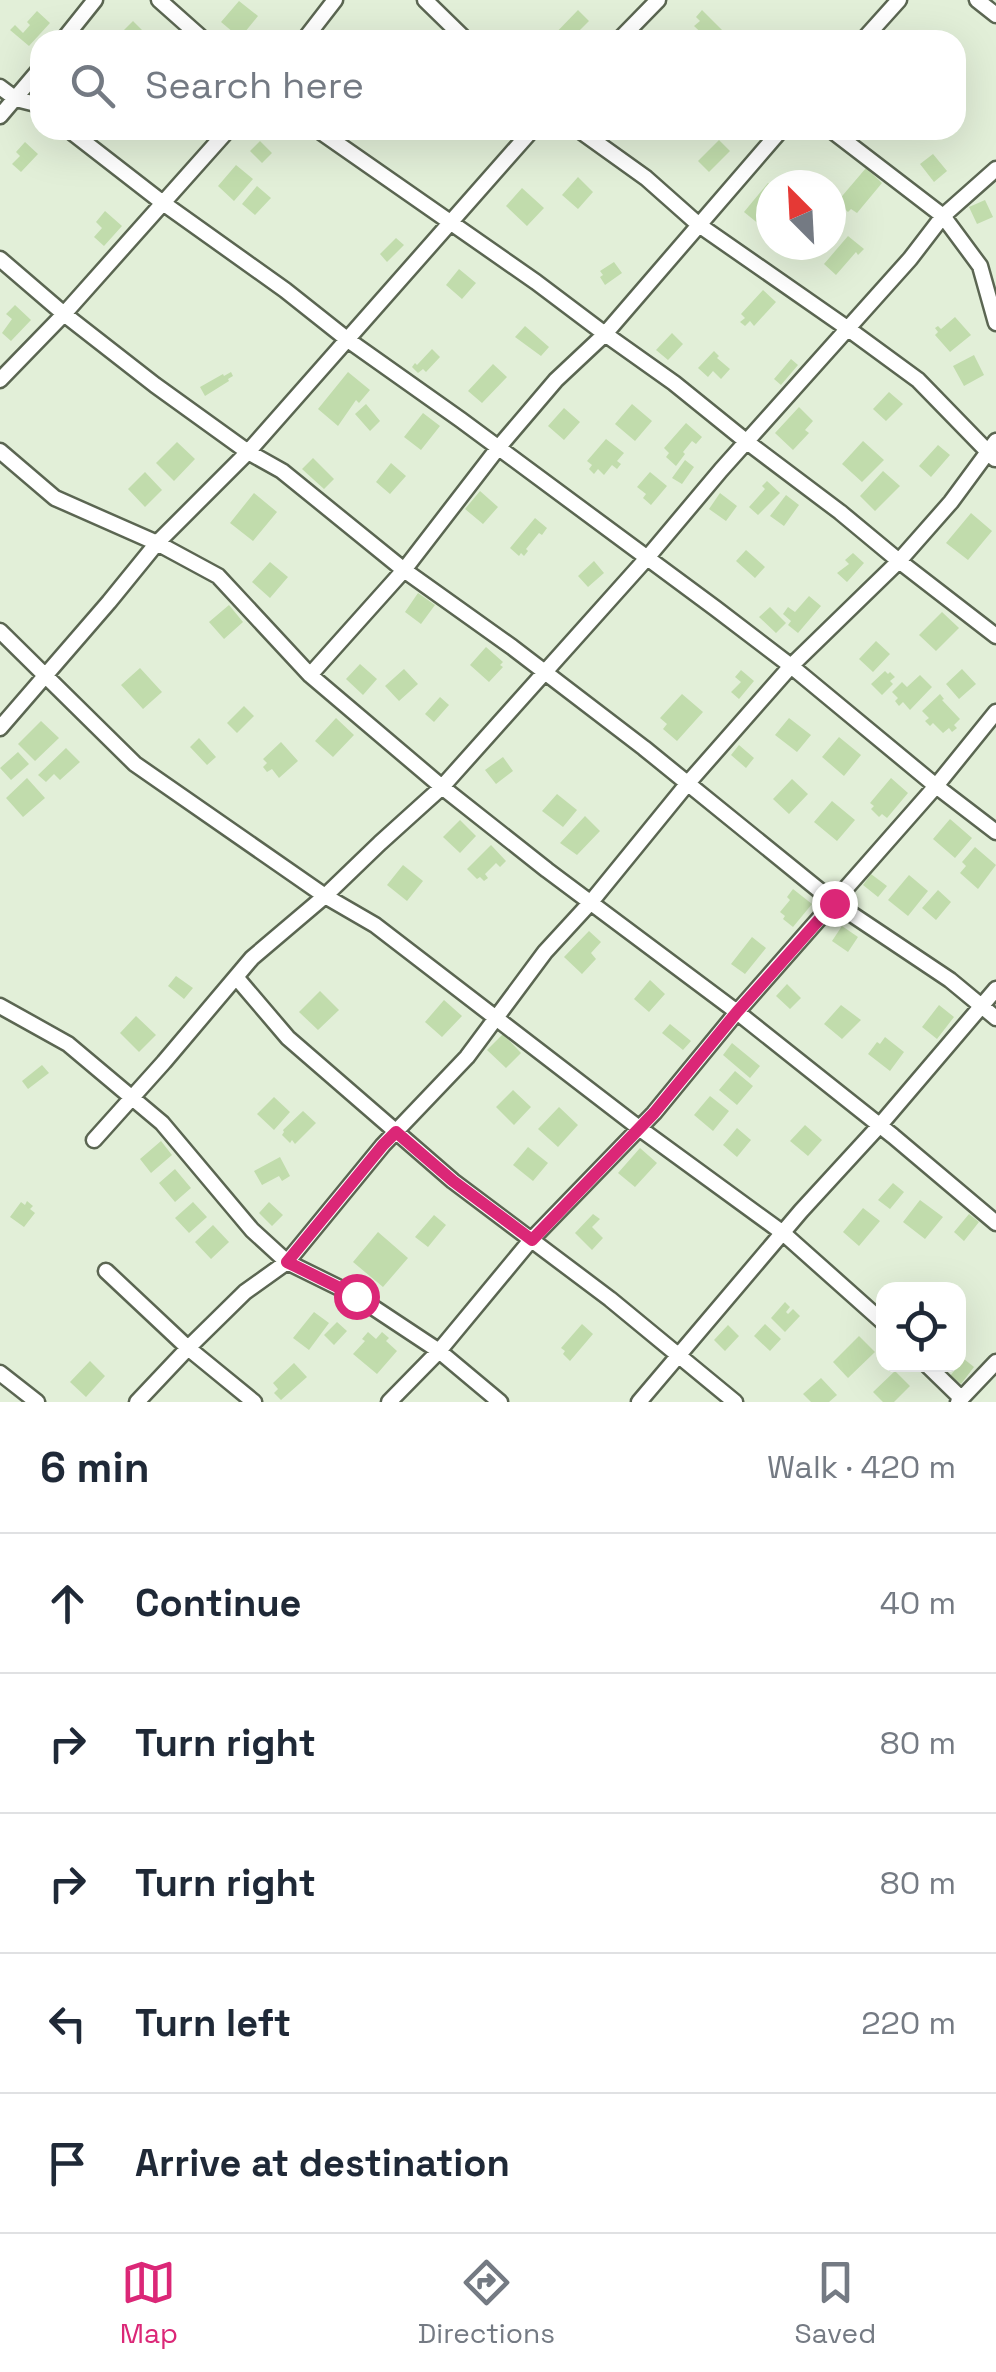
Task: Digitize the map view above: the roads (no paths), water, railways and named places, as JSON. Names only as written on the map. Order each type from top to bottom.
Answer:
[{"type":"street","points":[[72,30],[96,0]]},
{"type":"street","points":[[159,0],[193,30]]},
{"type":"street","points":[[312,30],[335,0]]},
{"type":"street","points":[[424,0],[456,30]]},
{"type":"street","points":[[629,30],[658,0]]},
{"type":"street","points":[[871,30],[899,0]]},
{"type":"street","points":[[977,0],[996,14]]},
{"type":"street","points":[[0,116],[30,82]]},
{"type":"street","points":[[0,87],[16,100],[30,103]]},
{"type":"street","points":[[82,140],[791,666],[996,832]]},
{"type":"street","points":[[0,380],[219,140]]},
{"type":"street","points":[[332,140],[674,382],[996,636]]},
{"type":"street","points":[[0,728],[157,543],[248,452],[523,140]]},
{"type":"street","points":[[137,1402],[245,1292],[287,1262],[383,1145],[467,1056],[545,952],[592,902],[688,783],[791,666],[899,561],[993,451],[918,380],[698,225],[646,178],[593,140]]},
{"type":"street","points":[[310,676],[404,570],[556,380],[604,334],[772,140]]},
{"type":"street","points":[[844,140],[943,216],[980,266],[996,323]]},
{"type":"street","points":[[94,1140],[252,958],[442,787],[648,558],[910,259],[943,216],[996,169]]},
{"type":"street","points":[[0,259],[155,386],[248,452],[282,471],[404,570],[688,783],[834,903],[950,980],[996,1018]]},
{"type":"street","points":[[0,451],[55,498],[157,543],[218,576],[310,676],[442,787],[737,1012],[996,1222]]},
{"type":"street","points":[[0,632],[135,764],[325,896],[375,925],[639,1128],[783,1232],[876,1316]]},
{"type":"street","points":[[389,1402],[532,1240],[654,1113],[996,712]]},
{"type":"street","points":[[236,977],[288,1038],[453,1181],[610,1299],[735,1402]]},
{"type":"street","points":[[639,1402],[996,988]]},
{"type":"street","points":[[0,1006],[68,1044],[162,1123],[252,1230],[287,1262],[356,1296],[438,1351],[500,1402]]},
{"type":"street","points":[[106,1271],[188,1348],[254,1402]]},
{"type":"street","points":[[934,1372],[960,1400],[996,1362]]},
{"type":"street","points":[[0,1373],[37,1402]]}]
